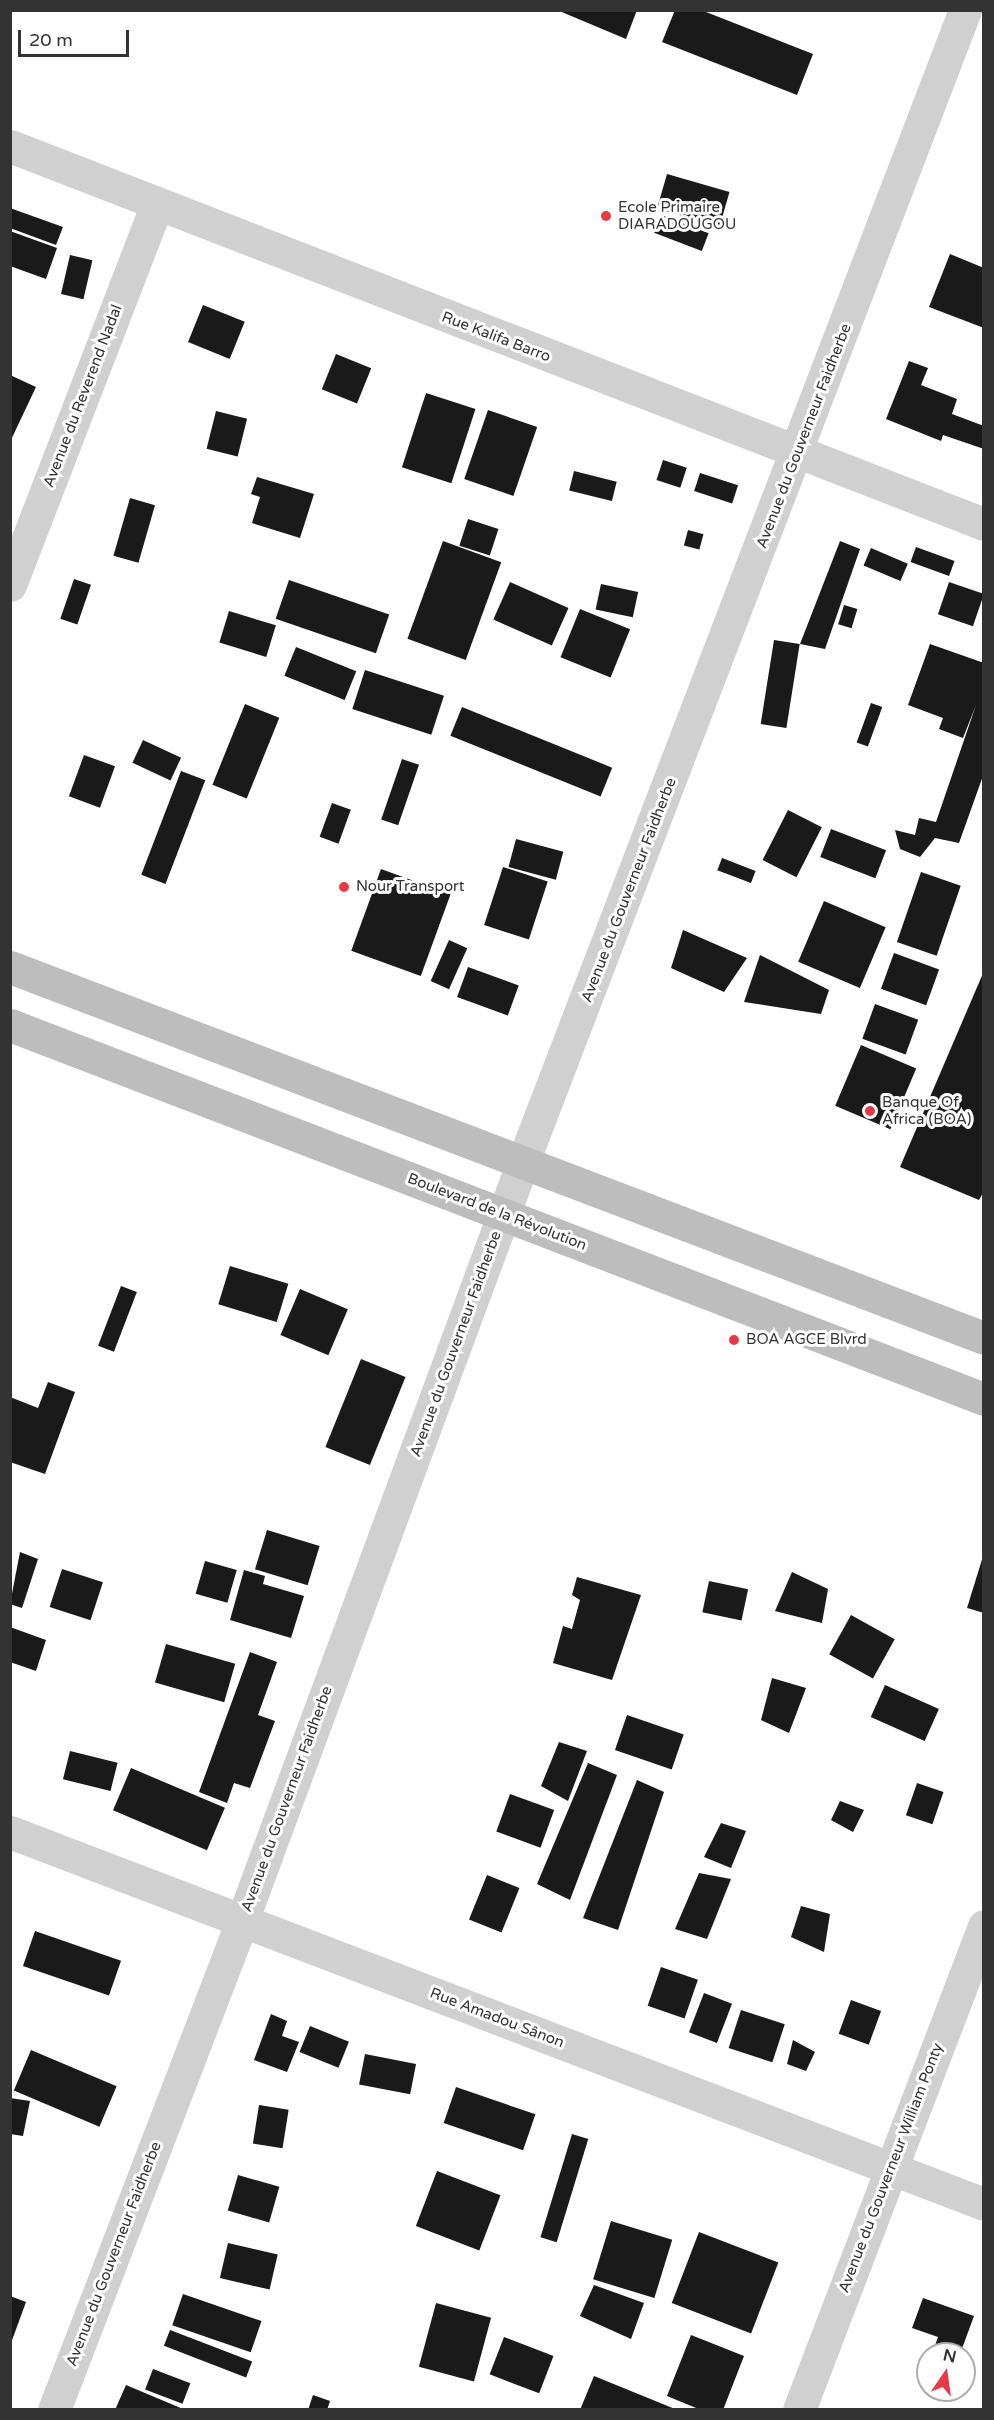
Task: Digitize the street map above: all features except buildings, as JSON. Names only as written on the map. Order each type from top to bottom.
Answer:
[{"type":"main road","points":[[10,967],[524,1159],[984,1338]]},
{"type":"main road","name":"Boulevard de la Révolution","points":[[10,1025],[984,1399]]},
{"type":"street","name":"Avenue du Gouverneur Faidherbe","points":[[54,2409],[242,1921],[524,1159],[798,454],[965,10]]},
{"type":"street","name":"Rue Kalifa Barro","points":[[10,146],[156,206],[984,524]]},
{"type":"street","name":"Avenue du Reverend Nadal","points":[[10,585],[156,206]]},
{"type":"street","name":"Rue Amadou Sânon","points":[[10,1832],[984,2204]]},
{"type":"street","name":"Avenue du Gouverneur William Ponty","points":[[799,2409],[984,1926]]},
{"type":"place","name":"Ecole Primaire DIARADOUGOU","points":[[606,216]]},
{"type":"place","name":"Nour Transport","points":[[344,887]]},
{"type":"place","name":"Banque Of Africa (BOA)","points":[[870,1111]]},
{"type":"place","name":"BOA AGCE Blvrd","points":[[734,1340]]}]
